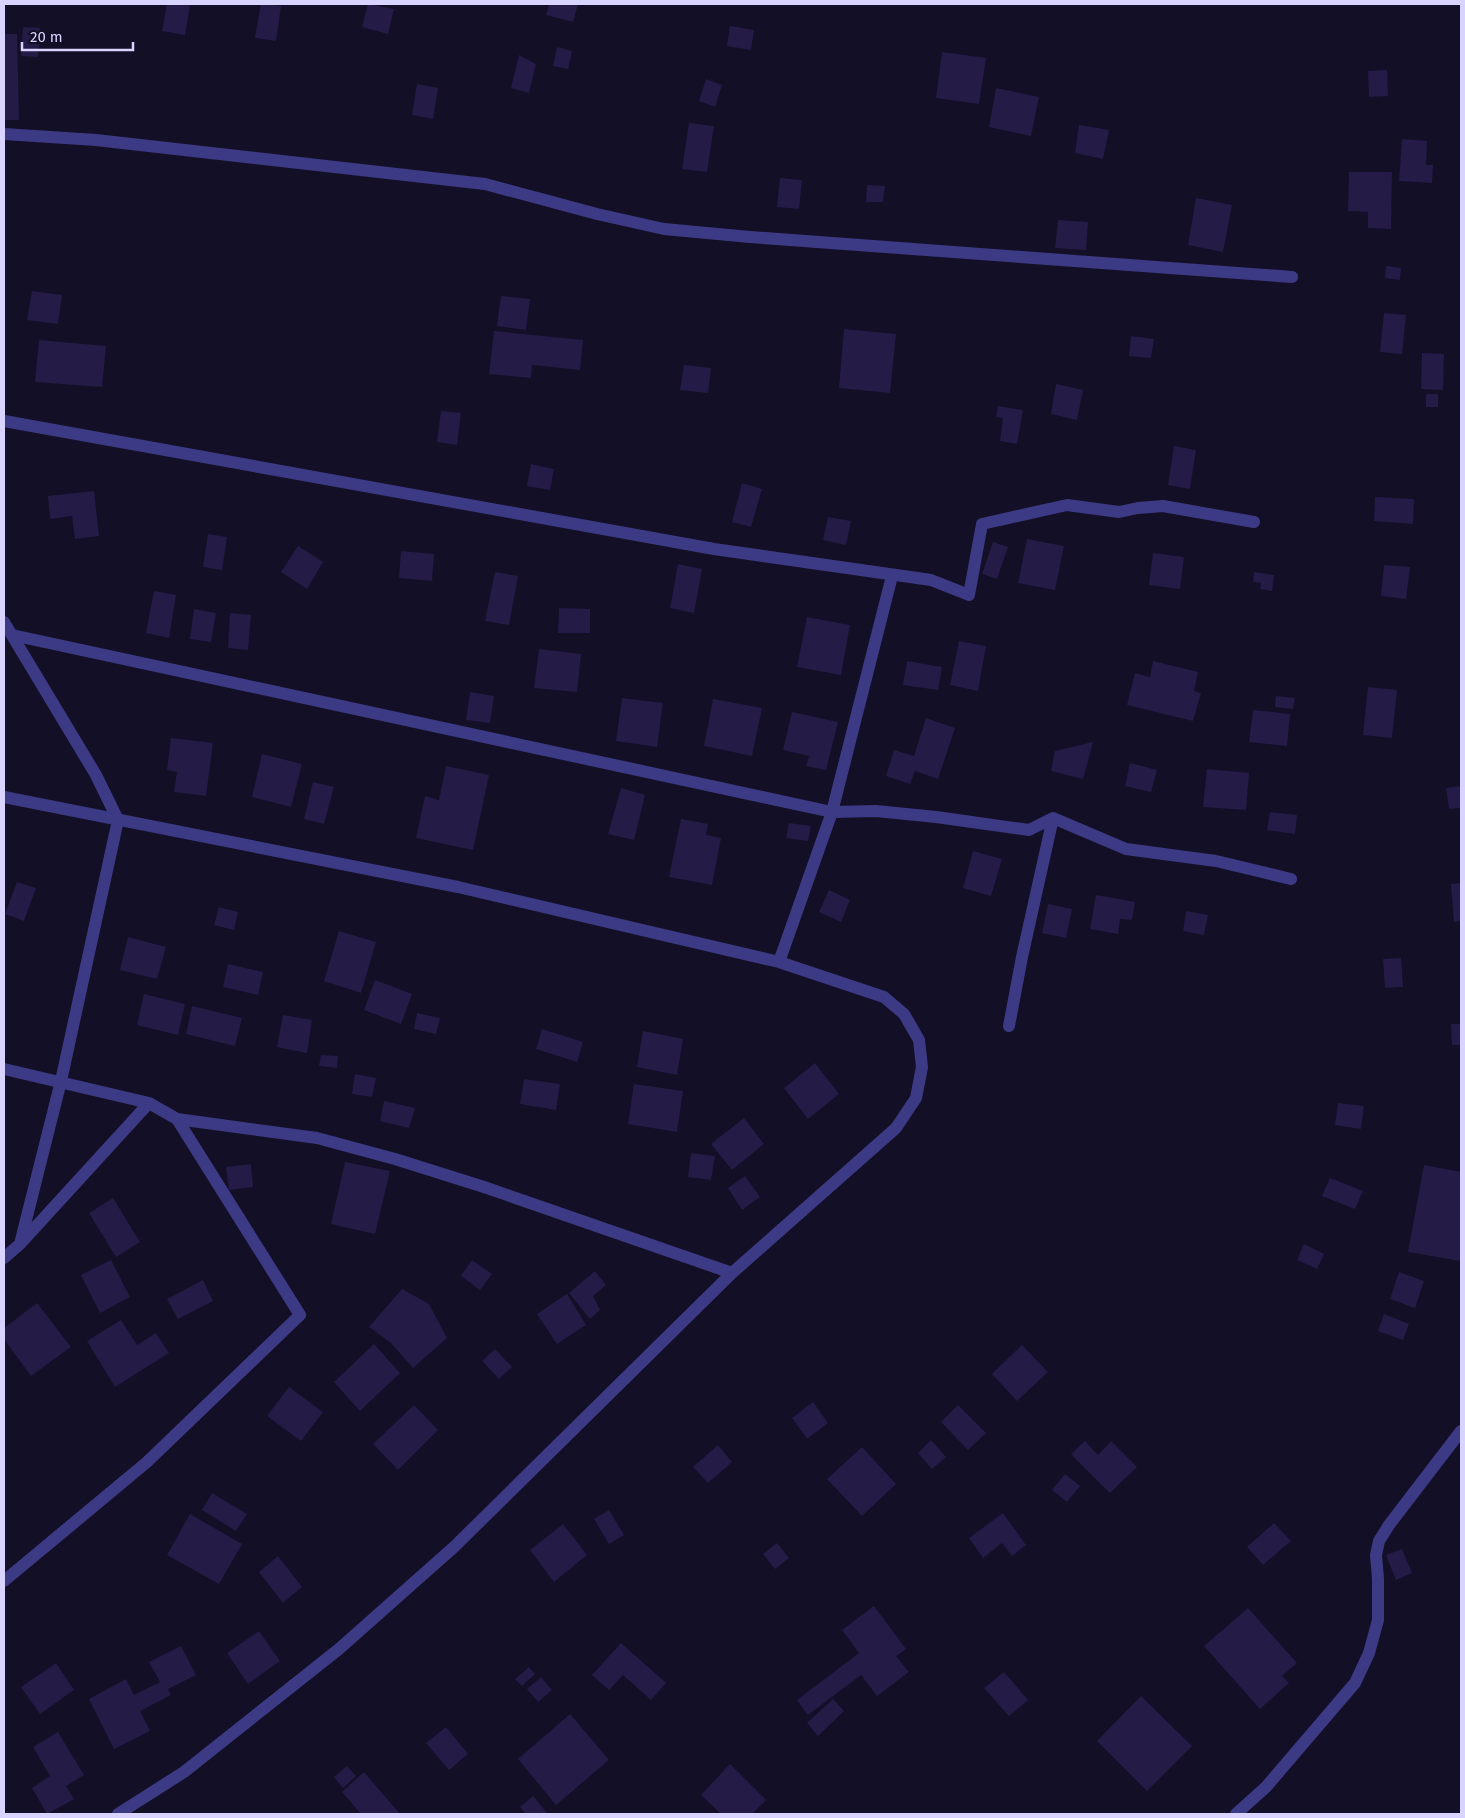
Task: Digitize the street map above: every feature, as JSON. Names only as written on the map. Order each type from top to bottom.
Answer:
[{"type":"street","points":[[4,134],[96,140],[485,184],[597,214],[664,229],[1292,278]]},
{"type":"street","points":[[4,422],[714,549],[930,580],[969,595],[982,524],[1067,505],[1119,512],[1162,506],[1254,522]]},
{"type":"street","points":[[779,962],[832,812],[892,576]]},
{"type":"street","points":[[4,622],[96,775],[118,820],[61,1081],[20,1244]]},
{"type":"street","points":[[12,635],[832,812],[886,812],[1029,830],[1053,818],[1126,849],[1216,861],[1291,879]]},
{"type":"street","points":[[4,797],[458,888],[779,962],[884,997],[904,1014],[919,1040],[922,1068],[916,1098],[896,1128],[732,1273],[454,1547],[346,1642],[184,1772],[118,1814]]},
{"type":"street","points":[[1010,1026],[1022,957],[1053,818]]},
{"type":"street","points":[[4,1069],[149,1103],[177,1119],[317,1138],[395,1159],[484,1187],[732,1273]]},
{"type":"street","points":[[4,1258],[20,1244],[149,1103]]},
{"type":"street","points":[[4,1581],[147,1462],[300,1316],[177,1119]]},
{"type":"street","points":[[1236,1814],[1266,1787],[1355,1683],[1369,1653],[1378,1620],[1376,1555],[1379,1542],[1461,1431]]},
{"type":"building","points":[[167,4],[190,5],[185,35],[162,31]]},
{"type":"building","points":[[261,4],[281,6],[276,41],[255,38]]},
{"type":"building","points":[[368,4],[394,9],[388,34],[362,27]]},
{"type":"building","points":[[549,4],[578,4],[573,22],[546,15]]},
{"type":"building","points":[[730,26],[754,30],[751,50],[727,46]]},
{"type":"building","points":[[23,27],[40,28],[38,57],[21,56]]},
{"type":"building","points":[[4,34],[17,34],[19,120],[4,120]]},
{"type":"building","points":[[557,47],[572,51],[568,69],[553,66]]},
{"type":"building","points":[[942,52],[986,58],[979,104],[936,98]]},
{"type":"building","points":[[519,55],[536,64],[529,93],[511,88]]},
{"type":"building","points":[[1387,70],[1388,96],[1369,97],[1368,71]]},
{"type":"building","points":[[706,79],[722,85],[715,107],[699,101]]},
{"type":"building","points":[[417,84],[438,88],[433,119],[412,115]]},
{"type":"building","points":[[996,88],[1039,97],[1031,136],[989,127]]},
{"type":"building","points":[[689,123],[714,126],[707,172],[682,169]]},
{"type":"building","points":[[1079,125],[1109,130],[1103,159],[1075,153]]},
{"type":"building","points":[[1402,139],[1427,141],[1426,165],[1433,165],[1432,183],[1399,181]]},
{"type":"building","points":[[1349,172],[1392,172],[1391,229],[1368,228],[1368,212],[1348,211]]},
{"type":"building","points":[[780,178],[802,180],[799,209],[777,207]]},
{"type":"building","points":[[867,185],[885,186],[883,202],[866,202]]},
{"type":"building","points":[[1196,198],[1232,205],[1223,252],[1188,245]]},
{"type":"building","points":[[1058,220],[1088,222],[1086,250],[1055,248]]},
{"type":"building","points":[[1386,266],[1401,268],[1400,280],[1385,278]]},
{"type":"building","points":[[32,291],[62,295],[58,324],[27,320]]},
{"type":"building","points":[[501,296],[530,299],[526,330],[497,326]]},
{"type":"building","points":[[1384,313],[1406,315],[1402,354],[1380,352]]},
{"type":"building","points":[[844,329],[896,334],[890,393],[839,388]]},
{"type":"building","points":[[494,331],[583,340],[580,370],[532,365],[531,378],[489,374]]},
{"type":"building","points":[[1131,336],[1154,339],[1151,358],[1129,356]]},
{"type":"building","points":[[39,340],[106,346],[102,387],[35,382]]},
{"type":"building","points":[[1422,353],[1444,354],[1443,390],[1421,389]]},
{"type":"building","points":[[684,365],[711,368],[708,393],[680,390]]},
{"type":"building","points":[[1056,384],[1083,390],[1077,420],[1051,414]]},
{"type":"building","points":[[1426,394],[1438,394],[1438,407],[1426,407]]},
{"type":"building","points":[[998,406],[1023,410],[1017,444],[1000,441],[1003,418],[996,417]]},
{"type":"building","points":[[441,411],[461,413],[457,445],[437,442]]},
{"type":"building","points":[[1174,446],[1196,450],[1190,489],[1168,485]]},
{"type":"building","points":[[531,464],[554,469],[550,490],[527,486]]},
{"type":"building","points":[[742,483],[762,489],[751,527],[732,522]]},
{"type":"building","points":[[94,491],[99,536],[75,539],[72,516],[50,519],[48,496]]},
{"type":"building","points":[[1375,497],[1414,499],[1413,524],[1374,521]]},
{"type":"building","points":[[828,517],[851,521],[846,545],[823,540]]},
{"type":"building","points":[[208,534],[227,537],[222,570],[203,567]]},
{"type":"building","points":[[1027,539],[1064,546],[1055,590],[1018,583]]},
{"type":"building","points":[[993,542],[1008,547],[997,579],[982,574]]},
{"type":"building","points":[[298,546],[323,562],[307,589],[281,572]]},
{"type":"building","points":[[401,551],[434,554],[432,581],[399,578]]},
{"type":"building","points":[[1153,553],[1184,557],[1180,589],[1149,585]]},
{"type":"building","points":[[678,564],[702,569],[694,613],[670,608]]},
{"type":"building","points":[[1384,565],[1410,567],[1406,599],[1381,596]]},
{"type":"building","points":[[495,572],[518,576],[509,625],[485,621]]},
{"type":"building","points":[[1254,572],[1274,575],[1272,591],[1260,589],[1261,583],[1253,582]]},
{"type":"building","points":[[154,591],[176,595],[169,638],[146,633]]},
{"type":"building","points":[[559,608],[590,609],[590,633],[558,633]]},
{"type":"building","points":[[194,609],[216,613],[211,642],[190,639]]},
{"type":"building","points":[[230,613],[251,615],[248,650],[228,648]]},
{"type":"building","points":[[807,617],[850,625],[841,675],[797,667]]},
{"type":"building","points":[[959,641],[986,646],[978,691],[950,685]]},
{"type":"building","points":[[539,649],[581,654],[577,692],[534,688]]},
{"type":"building","points":[[907,661],[942,667],[938,690],[903,685]]},
{"type":"building","points":[[1153,661],[1198,672],[1194,691],[1201,693],[1193,721],[1127,705],[1135,673],[1150,677]]},
{"type":"building","points":[[1368,687],[1397,690],[1392,738],[1363,735]]},
{"type":"building","points":[[470,692],[494,696],[490,723],[466,720]]},
{"type":"building","points":[[1276,696],[1295,698],[1293,709],[1275,707]]},
{"type":"building","points":[[622,698],[663,703],[657,747],[616,741]]},
{"type":"building","points":[[713,699],[762,708],[752,756],[704,746]]},
{"type":"building","points":[[1253,710],[1290,714],[1287,746],[1249,742]]},
{"type":"building","points":[[792,712],[838,722],[826,770],[806,766],[809,756],[783,750]]},
{"type":"building","points":[[926,718],[955,728],[938,779],[915,771],[910,784],[886,776],[894,750],[914,756]]},
{"type":"building","points":[[171,738],[213,743],[206,796],[174,792],[177,772],[167,770]]},
{"type":"building","points":[[1093,742],[1083,779],[1051,771],[1055,751]]},
{"type":"building","points":[[262,754],[302,764],[291,807],[252,797]]},
{"type":"building","points":[[1130,763],[1157,770],[1151,792],[1125,786]]},
{"type":"building","points":[[446,766],[489,775],[473,850],[416,838],[425,796],[439,800]]},
{"type":"building","points":[[1207,769],[1249,773],[1246,810],[1203,807]]},
{"type":"building","points":[[313,782],[334,787],[324,824],[304,819]]},
{"type":"building","points":[[1461,786],[1461,808],[1449,809],[1446,788]]},
{"type":"building","points":[[621,788],[645,795],[634,840],[608,834]]},
{"type":"building","points":[[1270,812],[1297,815],[1295,834],[1267,830]]},
{"type":"building","points":[[681,819],[708,824],[706,835],[721,838],[712,885],[669,877]]},
{"type":"building","points":[[789,823],[811,826],[808,841],[786,838]]},
{"type":"building","points":[[973,851],[1002,859],[991,896],[963,888]]},
{"type":"building","points":[[17,882],[36,888],[24,921],[5,914]]},
{"type":"building","points":[[1461,883],[1461,921],[1454,922],[1451,884]]},
{"type":"building","points":[[829,890],[850,900],[841,922],[819,912]]},
{"type":"building","points":[[1096,895],[1135,902],[1132,920],[1120,919],[1118,934],[1090,929]]},
{"type":"building","points":[[1048,904],[1072,909],[1066,938],[1042,933]]},
{"type":"building","points":[[219,907],[238,912],[234,930],[214,925]]},
{"type":"building","points":[[1186,911],[1208,915],[1204,935],[1183,931]]},
{"type":"building","points":[[339,931],[376,942],[361,993],[324,981]]},
{"type":"building","points":[[128,937],[166,947],[157,979],[120,970]]},
{"type":"building","points":[[1401,958],[1403,987],[1385,988],[1383,959]]},
{"type":"building","points":[[228,964],[263,972],[258,995],[223,987]]},
{"type":"building","points":[[375,980],[412,994],[401,1024],[364,1010]]},
{"type":"building","points":[[144,994],[185,1004],[178,1035],[137,1025]]},
{"type":"building","points":[[192,1006],[242,1018],[235,1046],[186,1034]]},
{"type":"building","points":[[417,1013],[440,1018],[436,1034],[414,1029]]},
{"type":"building","points":[[283,1015],[312,1020],[307,1053],[277,1047]]},
{"type":"building","points":[[1451,1024],[1461,1024],[1461,1045],[1452,1045]]},
{"type":"building","points":[[542,1029],[583,1042],[577,1062],[536,1049]]},
{"type":"building","points":[[643,1031],[683,1039],[677,1075],[637,1067]]},
{"type":"building","points":[[321,1055],[338,1056],[337,1068],[319,1066]]},
{"type":"building","points":[[815,1063],[839,1094],[808,1119],[784,1088]]},
{"type":"building","points":[[355,1074],[376,1078],[372,1097],[352,1094]]},
{"type":"building","points":[[524,1079],[560,1084],[556,1110],[520,1104]]},
{"type":"building","points":[[634,1084],[683,1091],[677,1132],[628,1124]]},
{"type":"building","points":[[384,1101],[415,1108],[409,1128],[380,1121]]},
{"type":"building","points":[[1338,1103],[1364,1106],[1361,1129],[1335,1125]]},
{"type":"building","points":[[744,1118],[764,1144],[732,1170],[711,1144]]},
{"type":"building","points":[[691,1153],[715,1156],[711,1180],[688,1177]]},
{"type":"building","points":[[345,1162],[390,1171],[375,1234],[331,1224]]},
{"type":"building","points":[[251,1164],[253,1187],[229,1190],[226,1167]]},
{"type":"building","points":[[1424,1165],[1461,1172],[1461,1261],[1408,1252]]},
{"type":"building","points":[[745,1176],[760,1197],[742,1210],[728,1188]]},
{"type":"building","points":[[1330,1178],[1363,1191],[1355,1209],[1322,1196]]},
{"type":"building","points":[[113,1198],[140,1242],[116,1257],[89,1213]]},
{"type":"building","points":[[1304,1244],[1324,1254],[1317,1269],[1297,1260]]},
{"type":"building","points":[[111,1260],[130,1297],[100,1313],[81,1275]]},
{"type":"building","points":[[472,1260],[492,1274],[480,1290],[461,1276]]},
{"type":"building","points":[[595,1271],[606,1285],[593,1296],[600,1310],[590,1319],[569,1293]]},
{"type":"building","points":[[1399,1272],[1424,1281],[1415,1308],[1390,1299]]},
{"type":"building","points":[[203,1280],[213,1301],[178,1319],[167,1299]]},
{"type":"building","points":[[402,1289],[429,1304],[447,1338],[413,1368],[391,1343],[369,1327]]},
{"type":"building","points":[[567,1294],[586,1325],[557,1344],[537,1314]]},
{"type":"building","points":[[37,1303],[71,1347],[31,1376],[4,1339],[4,1328]]},
{"type":"building","points":[[1384,1314],[1409,1324],[1403,1340],[1378,1331]]},
{"type":"building","points":[[121,1320],[137,1345],[156,1333],[169,1353],[115,1387],[87,1341]]},
{"type":"building","points":[[374,1344],[400,1373],[360,1411],[334,1382]]},
{"type":"building","points":[[1022,1345],[1048,1372],[1017,1401],[992,1374]]},
{"type":"building","points":[[495,1349],[512,1367],[499,1379],[482,1361]]},
{"type":"building","points":[[289,1387],[323,1412],[301,1441],[267,1416]]},
{"type":"building","points":[[813,1402],[828,1423],[807,1439],[792,1418]]},
{"type":"building","points":[[414,1405],[438,1430],[398,1470],[373,1444]]},
{"type":"building","points":[[958,1405],[986,1433],[968,1450],[941,1422]]},
{"type":"building","points":[[931,1440],[946,1457],[932,1469],[918,1453]]},
{"type":"building","points":[[1085,1441],[1098,1455],[1111,1441],[1137,1467],[1110,1493],[1071,1454]]},
{"type":"building","points":[[718,1445],[732,1462],[708,1483],[693,1467]]},
{"type":"building","points":[[862,1447],[896,1484],[862,1516],[827,1479]]},
{"type":"building","points":[[1065,1474],[1080,1486],[1067,1502],[1052,1490]]},
{"type":"building","points":[[212,1493],[247,1514],[236,1531],[202,1510]]},
{"type":"building","points":[[609,1510],[624,1535],[609,1544],[594,1519]]},
{"type":"building","points":[[1003,1513],[1026,1545],[1012,1556],[1002,1543],[983,1558],[969,1538]]},
{"type":"building","points":[[190,1514],[242,1544],[219,1584],[167,1555]]},
{"type":"building","points":[[1274,1523],[1291,1541],[1263,1565],[1247,1547]]},
{"type":"building","points":[[563,1524],[587,1555],[554,1582],[530,1550]]},
{"type":"building","points":[[777,1543],[789,1558],[775,1569],[763,1554]]},
{"type":"building","points":[[1402,1549],[1412,1573],[1396,1580],[1386,1555]]},
{"type":"building","points":[[278,1556],[302,1587],[283,1603],[259,1572]]},
{"type":"building","points":[[874,1606],[906,1649],[896,1656],[909,1672],[877,1696],[861,1675],[808,1715],[797,1700],[859,1653],[842,1630]]},
{"type":"building","points":[[1248,1608],[1297,1663],[1282,1676],[1289,1683],[1260,1709],[1204,1646]]},
{"type":"building","points":[[259,1631],[280,1661],[248,1684],[227,1653]]},
{"type":"building","points":[[621,1643],[666,1683],[651,1700],[623,1675],[609,1690],[592,1675]]},
{"type":"building","points":[[181,1646],[196,1675],[168,1689],[171,1695],[140,1711],[150,1731],[114,1749],[89,1699],[126,1679],[134,1695],[160,1682],[149,1662]]},
{"type":"building","points":[[56,1663],[74,1690],[40,1714],[21,1687]]},
{"type":"building","points":[[529,1667],[535,1674],[522,1686],[515,1679]]},
{"type":"building","points":[[1004,1672],[1028,1700],[1009,1716],[984,1688]]},
{"type":"building","points":[[541,1677],[552,1690],[538,1702],[527,1689]]},
{"type":"building","points":[[1141,1696],[1192,1746],[1147,1791],[1097,1741]]},
{"type":"building","points":[[833,1699],[844,1711],[818,1736],[807,1723]]},
{"type":"building","points":[[570,1714],[609,1760],[556,1805],[518,1759]]},
{"type":"building","points":[[446,1727],[468,1754],[449,1770],[426,1743]]},
{"type":"building","points":[[58,1732],[84,1775],[66,1786],[74,1799],[47,1814],[32,1788],[50,1776],[33,1747]]},
{"type":"building","points":[[730,1764],[766,1800],[752,1814],[721,1814],[701,1795]]},
{"type":"building","points":[[347,1766],[356,1776],[343,1788],[334,1777]]},
{"type":"building","points":[[364,1772],[400,1814],[361,1814],[342,1792]]},
{"type":"building","points":[[533,1796],[548,1814],[526,1814],[520,1807]]}]
